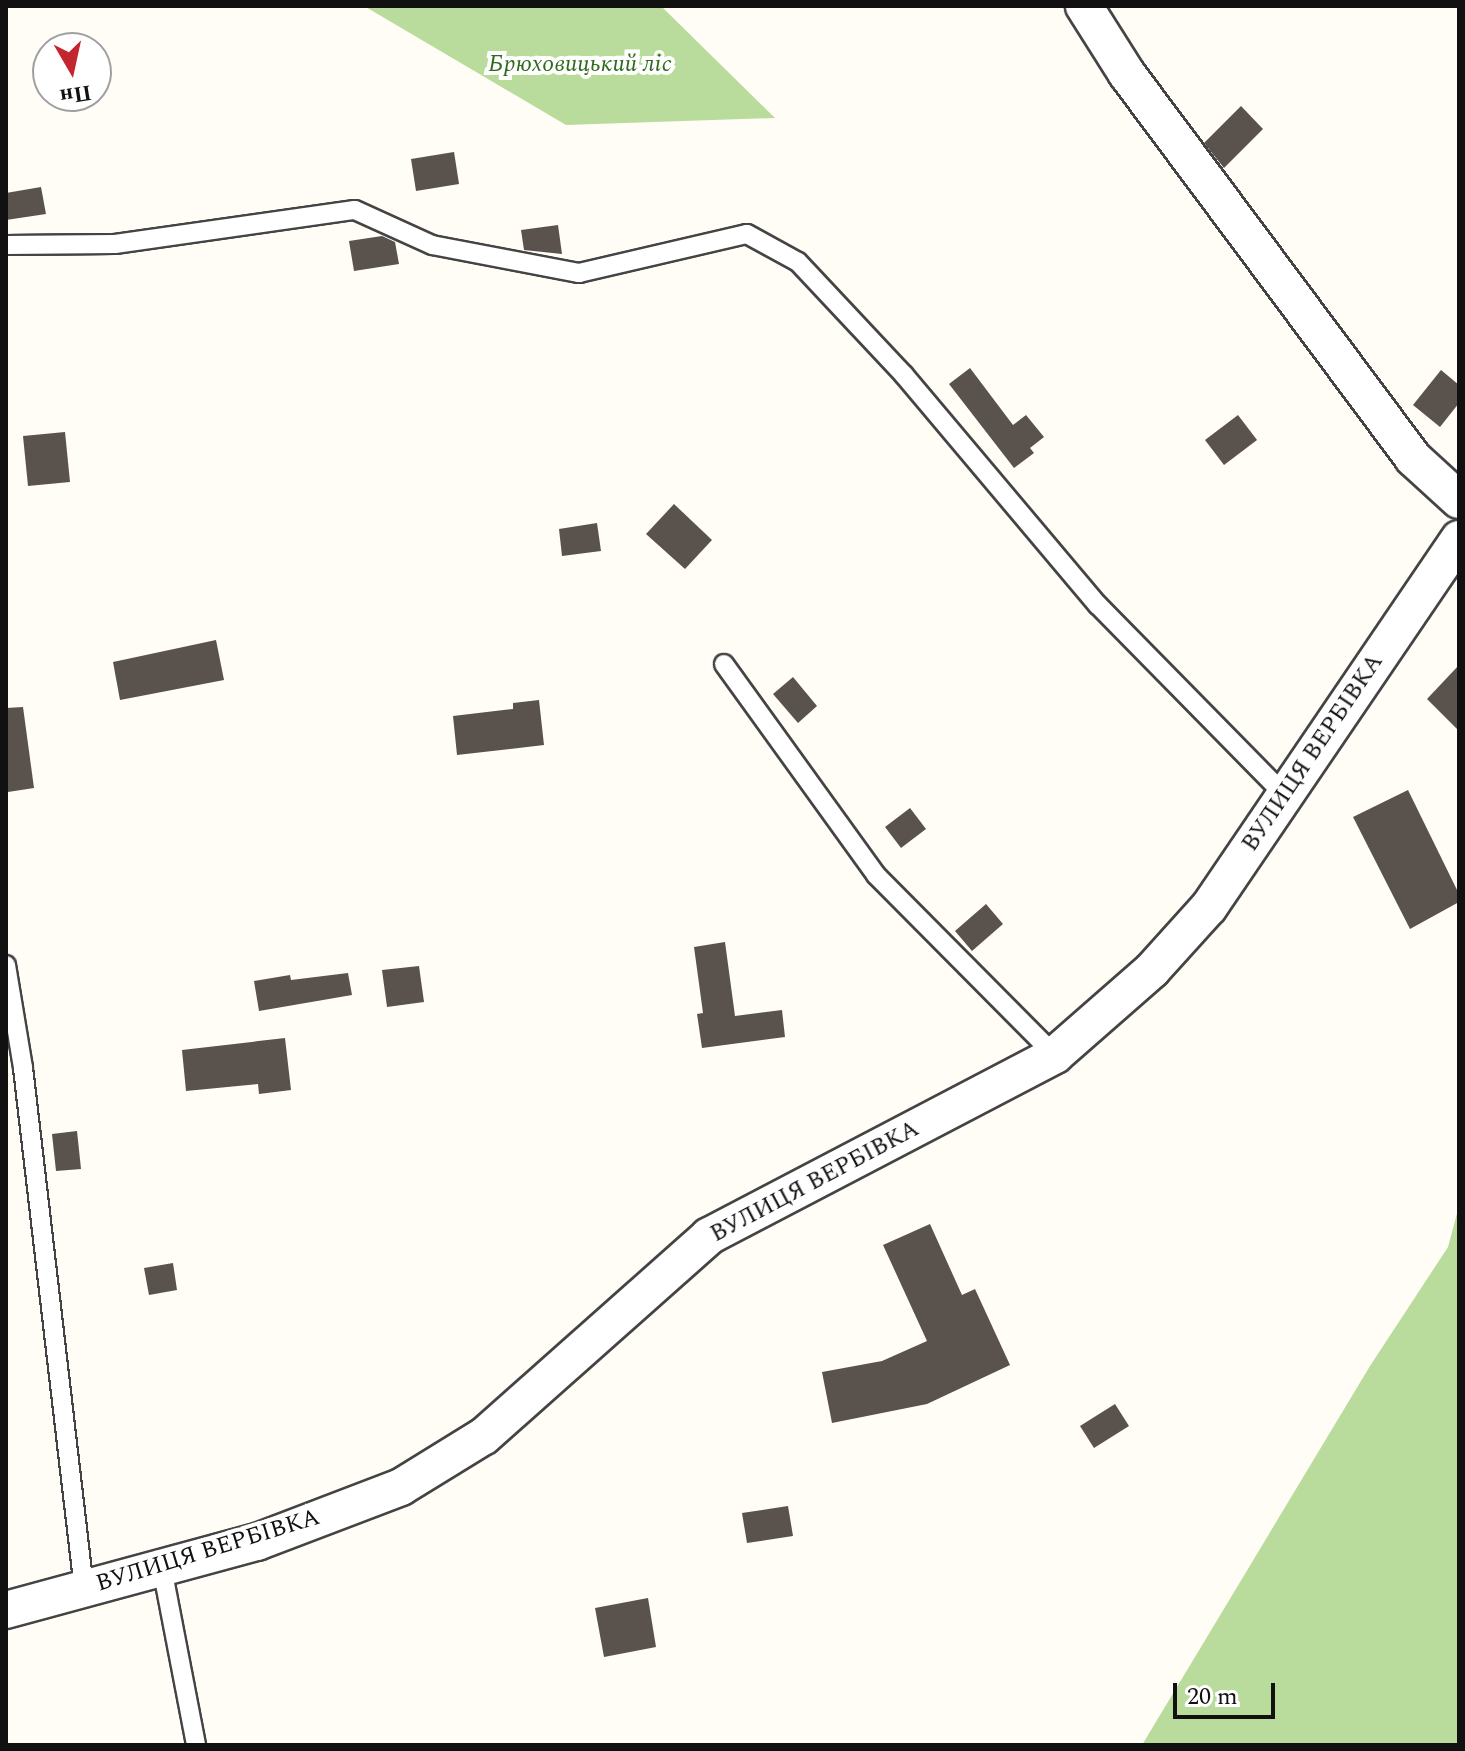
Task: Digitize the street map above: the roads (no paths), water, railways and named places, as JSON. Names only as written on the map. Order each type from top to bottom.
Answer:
[{"type":"street","points":[[1084,6],[1127,74],[1413,458],[1459,500]]},
{"type":"street","name":"ВУЛИЦЯ ВЕРБІВКА","points":[[6,1610],[257,1542],[401,1487],[484,1436],[709,1236],[1055,1055],[1152,970],[1209,907],[1459,539]]},
{"type":"lane","points":[[6,245],[115,244],[355,210],[432,245],[579,273],[747,234],[798,262],[904,375],[1098,605],[1285,795]]},
{"type":"lane","points":[[724,664],[876,875],[1055,1055]]},
{"type":"lane","points":[[6,965],[23,1068],[84,1589]]},
{"type":"lane","points":[[162,1568],[196,1745]]},
{"type":"park label","name":"Брюховицький ліс","points":[[580,65]]}]
